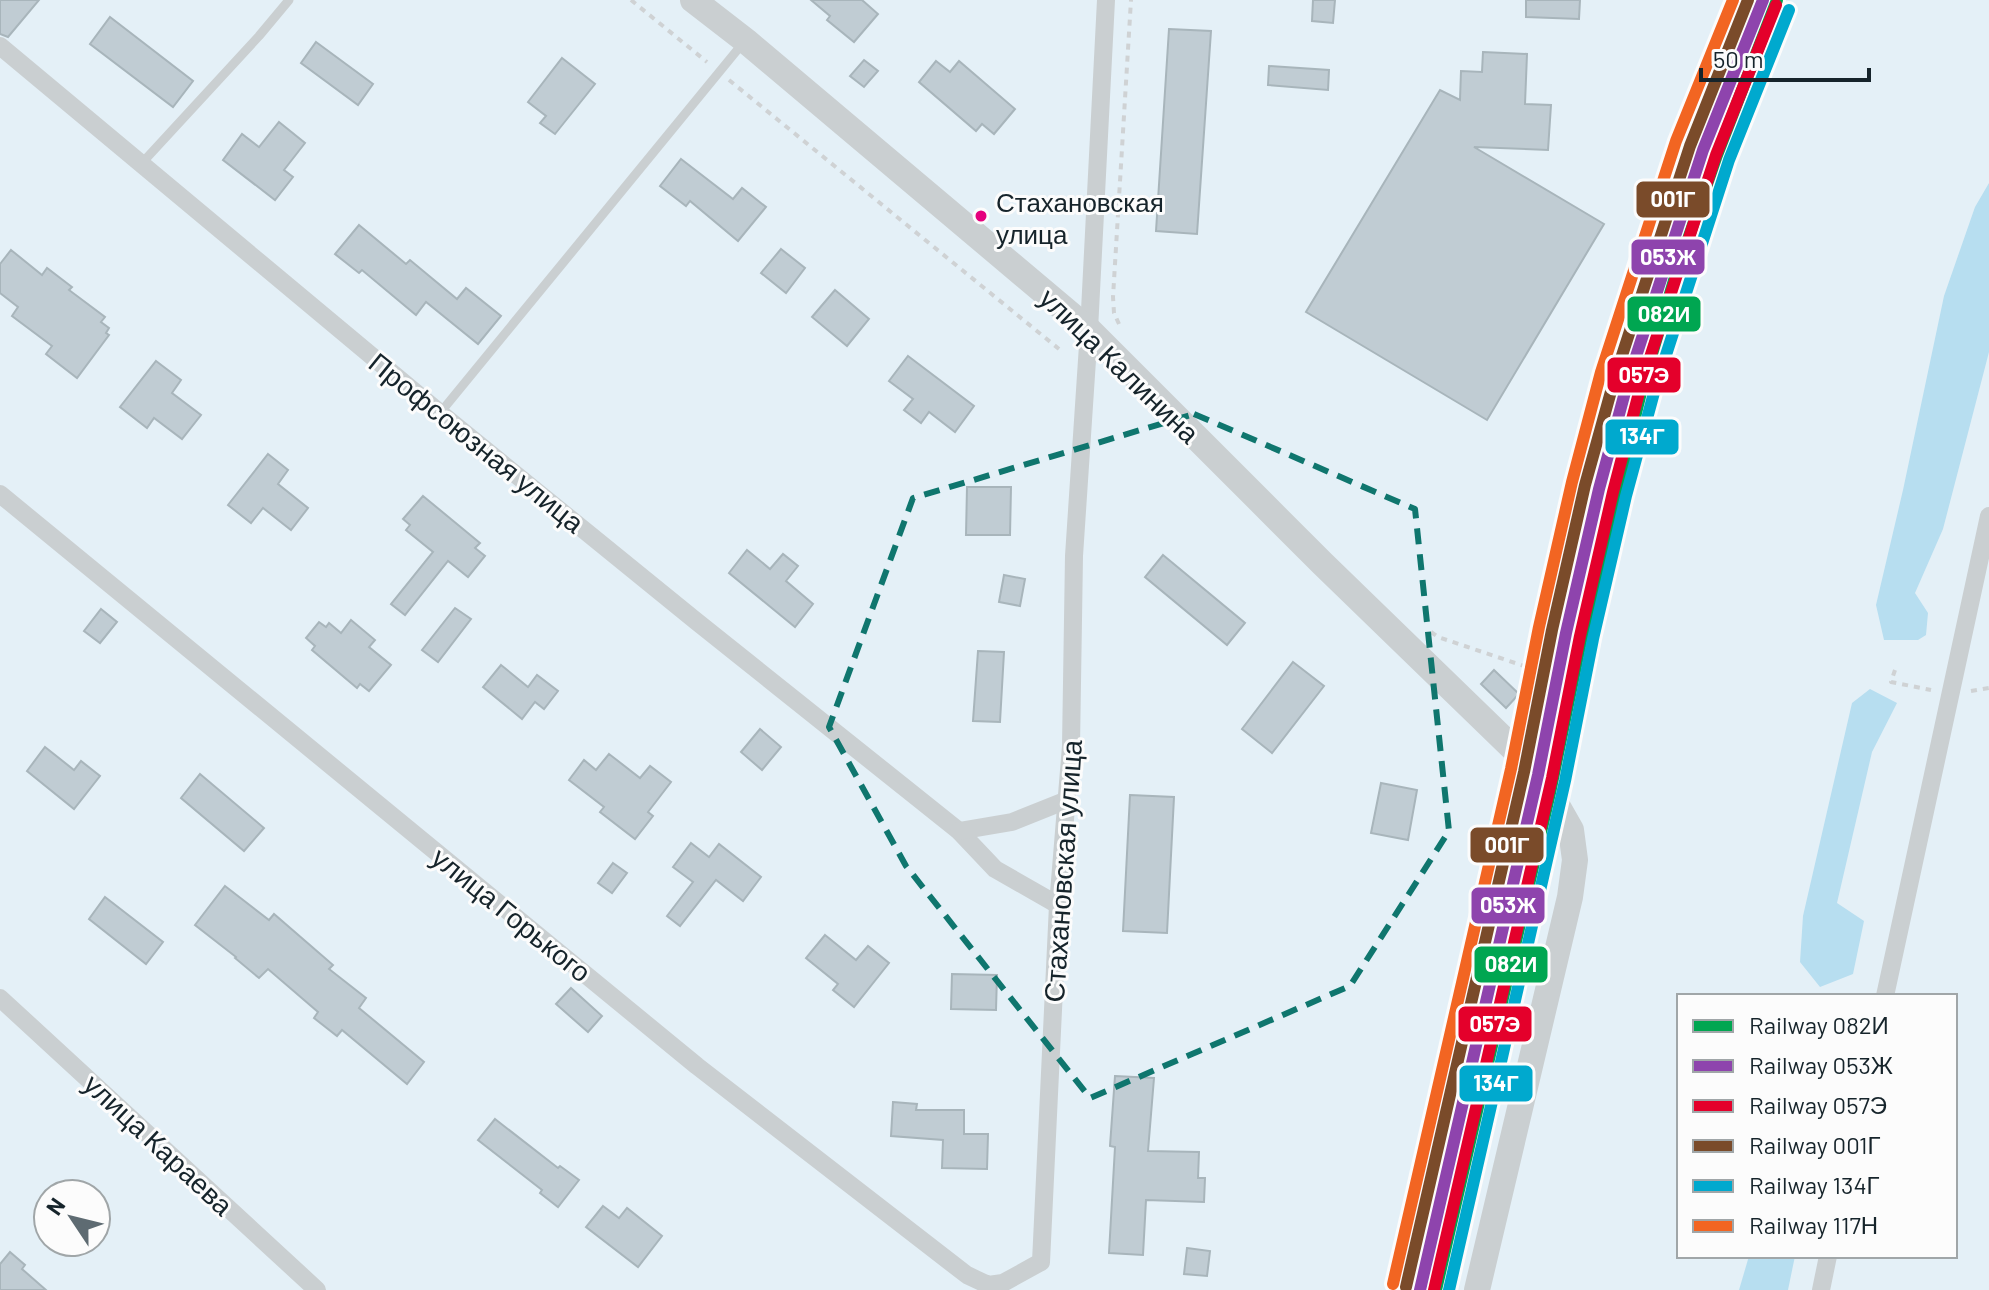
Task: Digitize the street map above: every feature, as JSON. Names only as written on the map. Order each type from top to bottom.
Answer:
[{"type":"street","name":"улица Калинина","points":[[693,0],[746,41],[1089,330],[1522,757],[1550,793],[1571,830],[1575,860],[1570,897],[1477,1290]]},
{"type":"street","name":"Стахановская улица","points":[[1041,1262],[1058,905],[1071,746],[1074,556],[1106,0]]},
{"type":"street","name":"Профсоюзная улица","points":[[0,46],[440,413],[959,831],[995,869],[1058,905]]},
{"type":"street","name":"улица Горького","points":[[0,494],[697,1066],[967,1275],[988,1285],[1003,1283],[1041,1262]]},
{"type":"street","points":[[1885,994],[1989,516]]},
{"type":"street","points":[[959,831],[1012,822],[1067,800]]},
{"type":"street","name":"улица Караева","points":[[0,998],[317,1290]]},
{"type":"street","points":[[1821,1290],[1828,1258]]},
{"type":"lane","points":[[142,163],[289,0]]},
{"type":"lane","points":[[440,413],[746,41]]},
{"type":"path","points":[[631,0],[1059,349]]},
{"type":"path","points":[[1123,333],[1114,313],[1113,297],[1131,0]]},
{"type":"path","points":[[1425,629],[1438,637],[1530,668],[1533,657]]},
{"type":"highlighted area","points":[[1194,414],[1415,509],[1449,831],[1350,986],[1090,1098],[906,866],[829,727],[913,498]]},
{"type":"shaded area","points":[[1989,183],[1989,352],[1943,529],[1915,593],[1928,613],[1926,635],[1918,640],[1884,640],[1876,605],[1944,296],[1975,207]]},
{"type":"shaded area","points":[[1870,689],[1897,703],[1872,752],[1837,903],[1864,921],[1853,974],[1820,987],[1800,962],[1803,916],[1852,703]]},
{"type":"shaded area","points":[[1748,1258],[1795,1258],[1788,1290],[1739,1290]]},
{"type":"building","points":[[0,0],[39,0],[8,37],[0,34]]},
{"type":"building","points":[[811,0],[862,0],[878,14],[854,42],[827,20],[830,16]]},
{"type":"building","points":[[1313,0],[1335,0],[1333,23],[1312,21]]},
{"type":"building","points":[[1526,0],[1580,0],[1579,19],[1526,17]]},
{"type":"building","points":[[110,17],[193,81],[173,107],[90,44]]},
{"type":"building","points":[[1169,29],[1211,31],[1197,234],[1156,231]]},
{"type":"building","points":[[316,42],[373,84],[358,105],[301,63]]},
{"type":"building","points":[[1483,52],[1527,54],[1525,104],[1551,105],[1548,150],[1474,147],[1604,224],[1487,420],[1306,312],[1440,90],[1460,100],[1461,71],[1482,72]]},
{"type":"building","points":[[562,58],[595,84],[555,134],[540,123],[546,116],[528,102]]},
{"type":"building","points":[[864,60],[878,71],[864,87],[850,76]]},
{"type":"building","points":[[936,61],[950,72],[959,61],[1015,109],[994,134],[982,124],[976,131],[919,82]]},
{"type":"building","points":[[1269,66],[1329,70],[1328,90],[1268,85]]},
{"type":"building","points":[[279,122],[305,143],[284,170],[293,177],[275,200],[223,160],[242,134],[259,147]]},
{"type":"building","points":[[681,159],[733,199],[742,188],[766,207],[738,241],[690,201],[686,206],[660,186]]},
{"type":"building","points":[[359,225],[406,264],[410,260],[457,299],[466,288],[501,316],[478,344],[426,302],[416,315],[362,270],[359,273],[335,254]]},
{"type":"building","points":[[781,249],[805,268],[786,293],[761,273]]},
{"type":"building","points":[[11,250],[42,275],[47,268],[72,287],[69,290],[105,317],[101,322],[109,328],[106,333],[109,335],[77,378],[46,354],[52,346],[12,316],[18,307],[0,293],[0,264]]},
{"type":"building","points":[[835,290],[869,319],[847,346],[812,317]]},
{"type":"building","points":[[908,356],[974,406],[955,432],[929,412],[921,423],[904,410],[913,399],[889,381]]},
{"type":"building","points":[[156,361],[181,380],[172,393],[201,415],[182,439],[154,418],[147,428],[120,407]]},
{"type":"building","points":[[268,454],[288,470],[278,484],[308,508],[291,530],[263,508],[251,523],[228,505]]},
{"type":"building","points":[[967,487],[1011,487],[1010,535],[966,535]]},
{"type":"building","points":[[423,496],[480,543],[475,548],[485,556],[468,577],[448,561],[405,615],[391,604],[433,552],[406,530],[410,525],[403,519]]},
{"type":"building","points":[[747,550],[770,569],[783,554],[798,566],[786,581],[813,604],[795,627],[729,573]]},
{"type":"building","points":[[1163,555],[1245,623],[1227,645],[1145,577]]},
{"type":"building","points":[[1004,575],[1025,579],[1020,606],[999,602]]},
{"type":"building","points":[[455,608],[471,619],[438,662],[422,650]]},
{"type":"building","points":[[101,609],[117,622],[100,643],[84,631]]},
{"type":"building","points":[[351,620],[375,640],[369,647],[391,665],[369,691],[360,684],[357,688],[312,650],[315,646],[306,638],[319,622],[326,627],[329,623],[341,633]]},
{"type":"building","points":[[978,651],[1004,652],[1000,722],[973,721]]},
{"type":"building","points":[[1293,662],[1324,686],[1272,753],[1242,729]]},
{"type":"building","points":[[501,665],[528,687],[537,675],[558,691],[544,709],[535,702],[522,719],[483,687]]},
{"type":"building","points":[[1494,670],[1519,694],[1506,708],[1481,684]]},
{"type":"building","points":[[760,729],[781,747],[762,770],[741,752]]},
{"type":"building","points":[[45,747],[74,770],[81,761],[100,776],[74,809],[27,771]]},
{"type":"building","points":[[609,754],[640,778],[650,766],[671,782],[648,812],[653,816],[635,839],[600,812],[604,807],[569,780],[584,760],[596,770]]},
{"type":"building","points":[[200,774],[264,828],[244,851],[181,798]]},
{"type":"building","points":[[1381,783],[1417,790],[1408,840],[1371,833]]},
{"type":"building","points":[[1130,795],[1174,797],[1167,933],[1123,931]]},
{"type":"building","points":[[691,843],[709,857],[719,844],[761,877],[743,901],[716,880],[680,926],[667,916],[693,882],[673,867]]},
{"type":"building","points":[[613,863],[627,873],[612,893],[598,883]]},
{"type":"building","points":[[225,886],[269,920],[274,914],[333,965],[329,969],[366,998],[359,1008],[424,1062],[407,1084],[342,1030],[337,1036],[314,1018],[318,1012],[268,969],[259,978],[195,925]]},
{"type":"building","points":[[105,897],[163,942],[146,964],[89,919]]},
{"type":"building","points":[[825,935],[856,960],[868,946],[889,963],[854,1007],[833,990],[838,984],[806,958]]},
{"type":"building","points":[[952,974],[997,975],[996,1010],[951,1009]]},
{"type":"building","points":[[571,988],[602,1016],[588,1032],[556,1004]]},
{"type":"building","points":[[1115,1076],[1154,1078],[1148,1151],[1199,1152],[1198,1178],[1205,1178],[1204,1202],[1146,1200],[1143,1255],[1109,1253],[1115,1147],[1110,1146]]},
{"type":"building","points":[[893,1102],[917,1104],[916,1110],[964,1110],[964,1134],[988,1134],[987,1169],[942,1168],[943,1140],[891,1136]]},
{"type":"building","points":[[495,1119],[558,1168],[560,1166],[579,1180],[558,1207],[540,1193],[542,1190],[478,1140]]},
{"type":"building","points":[[603,1206],[619,1218],[627,1208],[662,1236],[638,1267],[586,1227]]},
{"type":"building","points":[[1187,1248],[1210,1251],[1207,1276],[1184,1274]]},
{"type":"building","points":[[10,1252],[25,1265],[22,1269],[46,1290],[0,1290],[0,1264]]},
{"type":"rail line","name":"117Н","points":[[1393,1284],[1511,769],[1572,482],[1601,372],[1676,141],[1733,0]]},
{"type":"rail line","name":"001Г","points":[[1406,1287],[1524,772],[1585,485],[1615,377],[1690,146],[1748,0]]},
{"type":"rail line","name":"053Ж","points":[[1420,1290],[1538,775],[1599,489],[1628,381],[1703,150],[1763,0]]},
{"type":"rail line","name":"082И","points":[[1436,1290],[1550,793],[1581,641],[1643,384],[1675,277],[1717,155],[1777,0]]},
{"type":"rail line","name":"057Э","points":[[1434,1290],[1552,778],[1580,636],[1641,385],[1716,155],[1776,5]]},
{"type":"rail line","name":"134Г","points":[[1449,1290],[1565,781],[1626,496],[1655,389],[1729,160],[1789,10]]},
{"type":"place","name":"Стахановская улица","points":[[981,216]]}]
